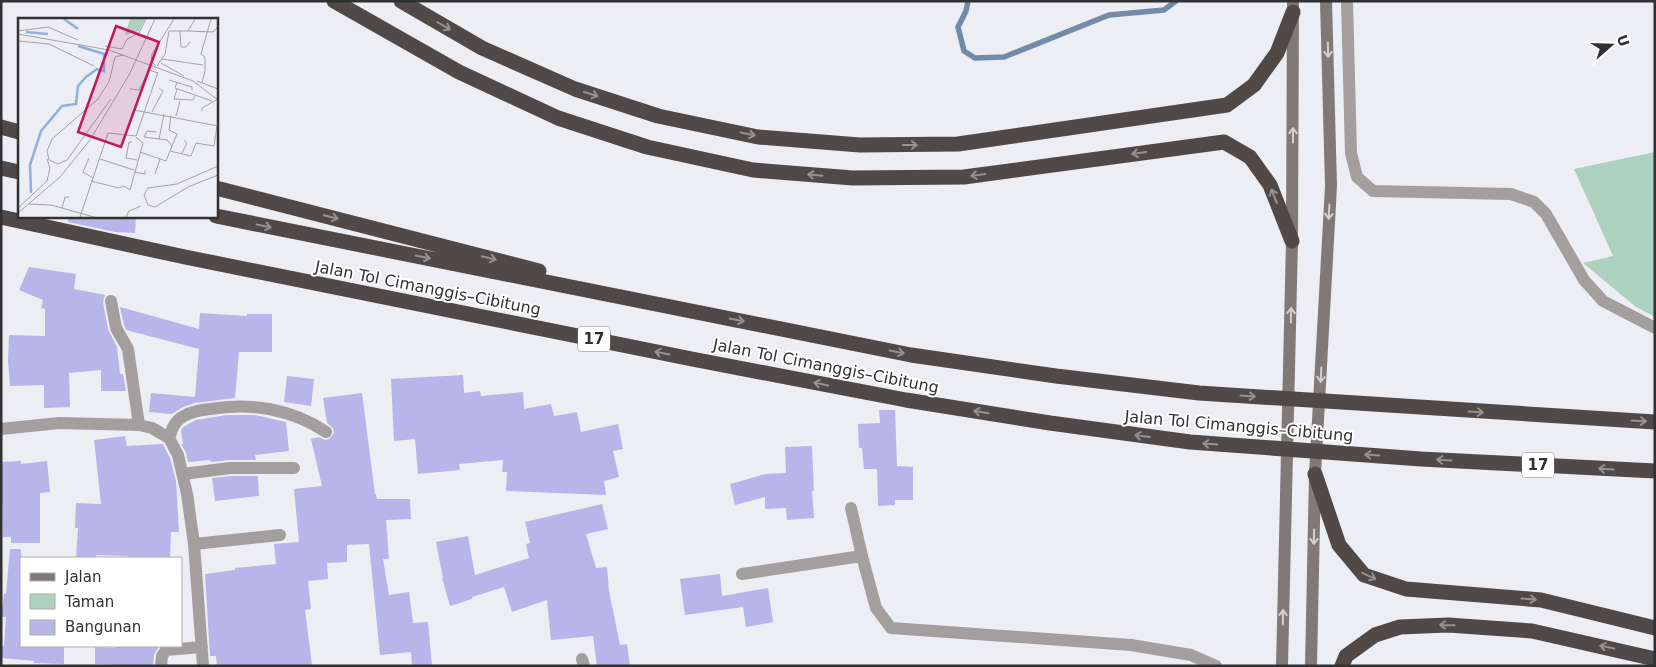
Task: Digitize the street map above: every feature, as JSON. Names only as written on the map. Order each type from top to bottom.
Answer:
[{"type":"highway","points":[[334,1],[459,72],[558,118],[647,146],[753,170],[853,178],[964,177],[1224,142],[1250,157],[1270,185],[1292,241]]},
{"type":"highway","points":[[401,1],[482,48],[567,86],[658,116],[758,136],[860,145],[958,144],[1227,105],[1254,85],[1277,53],[1293,7]]},
{"type":"highway","points":[[1,127],[18,132]]},
{"type":"highway","points":[[1,168],[18,172]]},
{"type":"highway","points":[[218,189],[704,313]]},
{"type":"highway","name":"Jalan Tol Cimanggis–Cibitung","points":[[218,216],[911,355],[1056,376],[1199,393],[1655,422]]},
{"type":"highway","name":"Jalan Tol Cimanggis–Cibitung","points":[[1,217],[185,257],[682,357],[906,400],[1050,423],[1190,442],[1421,459],[1655,472]]},
{"type":"highway","points":[[1315,474],[1339,545],[1364,575],[1406,589],[1541,600],[1655,628]]},
{"type":"highway","points":[[1342,666],[1346,656],[1375,635],[1400,627],[1448,625],[1532,631],[1655,659]]},
{"type":"main road","points":[[1311,666],[1315,474],[1331,186],[1326,1]]},
{"type":"main road","points":[[1282,666],[1292,241],[1293,7]]},
{"type":"street","points":[[1347,1],[1351,153],[1357,177],[1373,191],[1511,194],[1534,202],[1546,214],[1584,280],[1603,300],[1655,328]]},
{"type":"street","points":[[111,301],[116,328],[128,349],[139,425]]},
{"type":"street","points":[[169,438],[176,422],[188,414],[221,407],[246,406],[277,411],[311,422],[326,432]]},
{"type":"street","points":[[1,428],[60,423],[139,425],[152,428],[169,438],[178,455],[187,494],[194,544],[203,666]]},
{"type":"street","points":[[182,474],[230,468],[294,468]]},
{"type":"street","points":[[851,508],[876,608],[891,628],[1131,645],[1192,655],[1216,666]]},
{"type":"street","points":[[194,544],[280,535]]},
{"type":"street","points":[[742,574],[862,556]]},
{"type":"street","points":[[161,666],[162,656],[166,650],[202,647]]},
{"type":"green space","points":[[1655,152],[1655,317],[1636,307],[1583,263],[1613,256],[1574,169]]},
{"type":"building","points":[[68,218],[136,218],[135,233],[115,232],[68,222]]},
{"type":"building","points":[[29,267],[76,274],[74,289],[105,295],[103,302],[108,329],[117,347],[120,374],[123,374],[126,391],[101,391],[101,370],[69,373],[70,407],[44,408],[44,385],[10,386],[9,335],[45,336],[45,309],[41,308],[43,300],[19,290]]},
{"type":"building","points":[[120,307],[199,329],[200,313],[247,316],[247,314],[272,314],[272,352],[239,352],[235,398],[195,403],[183,407],[172,414],[149,412],[151,393],[195,397],[199,349],[126,330]]},
{"type":"building","points":[[463,375],[464,393],[480,391],[481,396],[523,392],[524,409],[551,404],[554,416],[577,412],[581,432],[618,424],[623,449],[613,451],[619,477],[604,481],[606,495],[506,491],[507,472],[502,472],[503,460],[459,464],[460,470],[418,474],[415,439],[394,441],[391,379]]},
{"type":"building","points":[[287,376],[314,379],[311,406],[284,402]]},
{"type":"building","points":[[362,393],[377,499],[410,499],[411,519],[386,520],[389,559],[383,559],[389,595],[409,592],[413,623],[428,622],[432,666],[412,666],[411,652],[380,655],[369,544],[347,545],[347,562],[327,563],[328,579],[308,581],[311,609],[305,610],[312,666],[217,666],[216,656],[210,656],[205,574],[235,570],[235,568],[276,564],[274,544],[299,542],[294,489],[322,486],[311,439],[319,437],[325,440],[329,439],[334,433],[333,428],[327,423],[323,398]]},
{"type":"building","points":[[879,410],[895,410],[897,466],[913,467],[913,500],[895,500],[895,505],[878,506],[877,469],[864,469],[862,448],[859,448],[858,424],[880,423]]},
{"type":"building","points":[[226,415],[255,415],[286,422],[289,451],[255,455],[256,460],[188,462],[181,444],[183,444],[181,430],[183,427],[196,420]]},
{"type":"building","points":[[125,436],[127,446],[163,444],[170,458],[176,481],[179,532],[171,532],[170,557],[96,555],[96,557],[76,557],[78,528],[75,528],[76,503],[101,504],[94,440]]},
{"type":"building","points":[[812,446],[814,518],[787,520],[786,508],[765,509],[765,497],[735,505],[730,484],[766,474],[786,473],[785,447]]},
{"type":"building","points":[[21,461],[21,464],[47,461],[50,492],[40,493],[40,543],[11,543],[11,537],[3,537],[1,462]]},
{"type":"building","points":[[258,476],[259,496],[215,501],[212,478]]},
{"type":"building","points":[[602,504],[608,529],[586,534],[596,568],[607,567],[609,591],[620,645],[627,644],[630,666],[597,666],[593,636],[551,640],[547,600],[512,612],[504,587],[450,606],[442,578],[436,542],[468,536],[475,575],[529,558],[526,544],[530,543],[525,522]]},
{"type":"building","points":[[10,549],[21,549],[20,647],[64,647],[64,664],[34,663],[34,661],[1,658],[1,646],[4,646],[6,617],[1,617],[4,593],[6,594]]},
{"type":"building","points":[[720,574],[722,596],[768,588],[773,622],[746,627],[743,607],[685,615],[680,579]]},
{"type":"building","points":[[95,647],[158,647],[154,655],[153,666],[95,664]]},
{"type":"waterway","points":[[968,1],[966,11],[958,27],[964,51],[975,58],[1004,57],[1109,15],[1164,10],[1176,1]]}]
